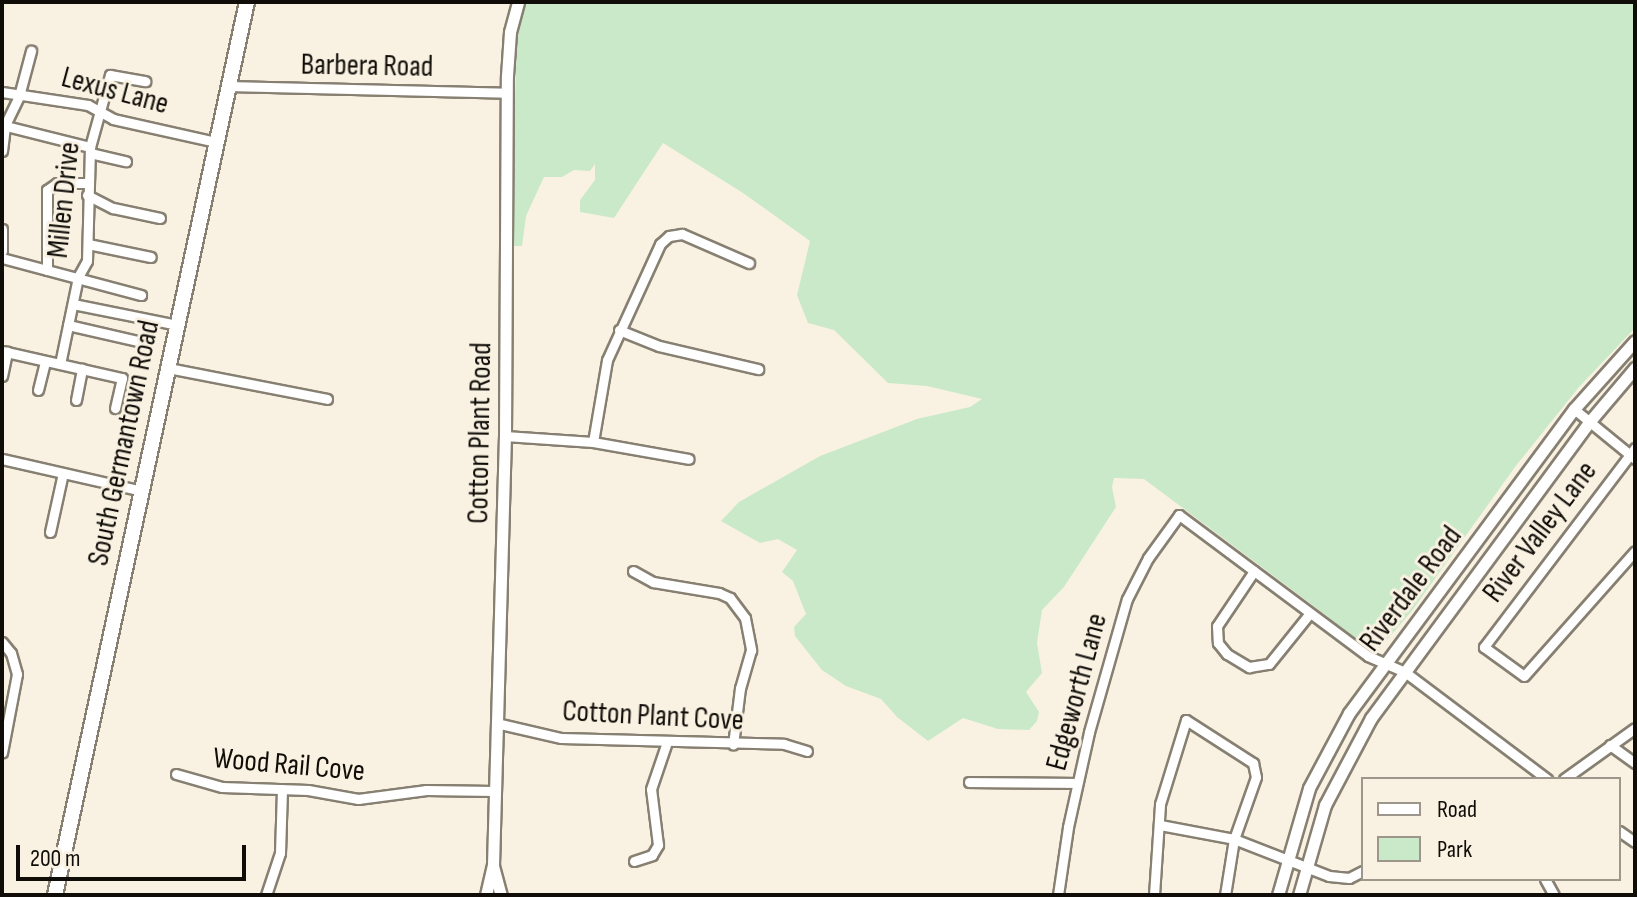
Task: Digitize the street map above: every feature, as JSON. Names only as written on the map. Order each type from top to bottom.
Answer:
[{"type":"main road","name":"South Germantown Road","points":[[55,895],[139,490],[247,2]]},
{"type":"street","name":"Cotton Plant Road","points":[[486,895],[493,865],[505,436],[507,93],[510,32],[518,2]]},
{"type":"street","points":[[2,151],[4,125],[19,96],[31,51]]},
{"type":"street","name":"Millen Drive","points":[[60,364],[78,277],[87,261],[90,150],[110,75],[145,81]]},
{"type":"street","name":"Barbera Road","points":[[227,86],[507,93]]},
{"type":"street","name":"Lexus Lane","points":[[2,92],[68,101],[113,119],[216,142]]},
{"type":"street","points":[[4,125],[126,161]]},
{"type":"street","points":[[47,270],[47,190],[57,183],[88,183]]},
{"type":"street","points":[[87,195],[113,208],[160,218]]},
{"type":"street","points":[[2,229],[2,251]]},
{"type":"street","points":[[593,442],[603,373],[656,249],[669,236],[687,235],[749,263]]},
{"type":"street","points":[[88,244],[151,257]]},
{"type":"street","points":[[2,258],[78,277],[93,285],[141,295]]},
{"type":"street","points":[[73,304],[177,325]]},
{"type":"street","points":[[68,325],[138,341]]},
{"type":"street","points":[[619,330],[659,346],[758,369]]},
{"type":"street","name":"Riverdale Road","points":[[1278,895],[1299,815],[1323,758],[1349,713],[1574,409],[1635,341]]},
{"type":"street","points":[[2,376],[5,351],[122,378],[115,408]]},
{"type":"street","points":[[38,390],[45,361]]},
{"type":"street","points":[[168,368],[327,399]]},
{"type":"street","name":"Riverdale Road","points":[[1299,895],[1318,825],[1338,777],[1365,728],[1590,421],[1635,368]]},
{"type":"street","points":[[76,400],[82,369]]},
{"type":"street","points":[[1574,409],[1633,454]]},
{"type":"street","points":[[505,436],[593,442],[689,459]]},
{"type":"street","name":"River Valley Lane","points":[[1633,454],[1484,647],[1524,676],[1635,551]]},
{"type":"street","points":[[2,459],[139,490]]},
{"type":"street","points":[[50,532],[63,473]]},
{"type":"street","name":"Edgeworth Lane","points":[[1058,895],[1077,783],[1127,599],[1148,558],[1179,515],[1254,571]]},
{"type":"street","points":[[633,571],[653,582],[719,593],[730,598],[745,618],[751,650],[740,688],[733,745]]},
{"type":"street","points":[[1310,613],[1269,664],[1249,667],[1227,654],[1218,643],[1217,626],[1254,571],[1368,656],[1405,672],[1544,777]]},
{"type":"street","points":[[2,642],[11,653],[17,682],[2,753]]},
{"type":"street","points":[[1154,895],[1160,804],[1186,720],[1253,763],[1256,777],[1234,839],[1225,895]]},
{"type":"street","name":"Cotton Plant Cove","points":[[496,723],[561,738],[784,744],[807,751]]},
{"type":"street","points":[[1567,777],[1635,728]]},
{"type":"street","points":[[634,861],[652,855],[658,845],[651,789],[667,742]]},
{"type":"street","points":[[1610,745],[1635,763]]},
{"type":"street","name":"Wood Rail Cove","points":[[176,774],[222,787],[282,789],[358,799],[426,790],[494,791]]},
{"type":"street","points":[[969,782],[1077,783]]},
{"type":"street","points":[[266,895],[280,853],[282,789]]},
{"type":"street","points":[[1160,825],[1234,839],[1285,861],[1339,878],[1361,872]]},
{"type":"street","name":"Cotton Plant Road","points":[[493,865],[501,895]]},
{"type":"green space","points":[[526,2],[1635,2],[1635,328],[1579,387],[1515,467],[1411,612],[1380,648],[1354,641],[1327,616],[1144,479],[1114,478],[1112,487],[1116,507],[1064,587],[1042,610],[1037,643],[1042,673],[1026,692],[1039,712],[1037,721],[1029,730],[998,729],[963,718],[928,741],[897,717],[881,699],[846,686],[822,670],[795,636],[794,627],[806,614],[793,581],[782,572],[797,550],[778,539],[760,543],[721,521],[739,502],[820,456],[917,419],[970,407],[982,399],[927,386],[888,383],[834,330],[808,323],[797,295],[810,241],[743,193],[663,143],[614,218],[580,212],[580,200],[595,180],[595,164],[590,171],[574,170],[562,177],[544,177],[526,216],[522,246],[510,246],[517,40]]}]
